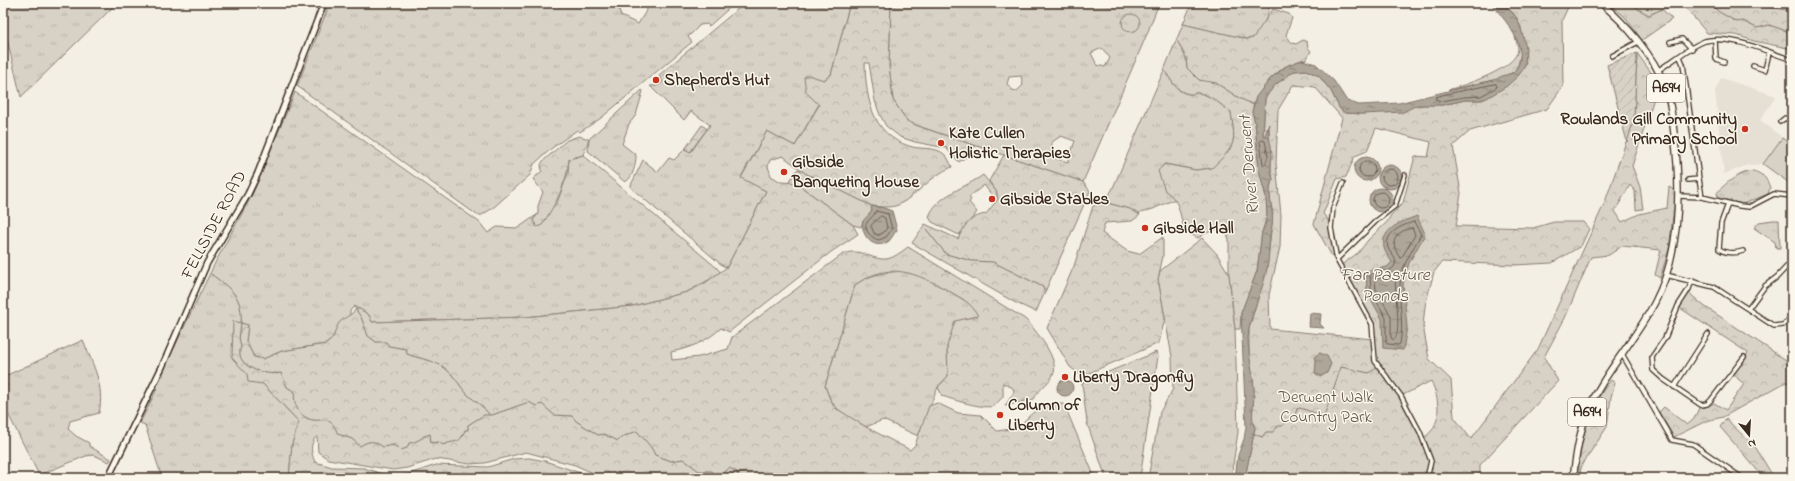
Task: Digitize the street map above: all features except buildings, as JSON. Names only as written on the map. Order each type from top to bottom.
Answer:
[{"type":"main road","name":"A694","points":[[1573,478],[1581,433],[1587,412],[1600,387],[1655,302],[1666,275],[1671,256],[1679,196],[1671,107],[1665,86],[1658,71],[1638,42],[1618,18],[1601,3]]},
{"type":"street","name":"FELLSIDE ROAD","points":[[108,478],[162,367],[207,262],[248,194],[258,173],[324,3]]},
{"type":"street","points":[[1670,42],[1682,39],[1692,49]]},
{"type":"street","points":[[1715,40],[1716,59]]},
{"type":"street","points":[[1658,71],[1704,42],[1715,40],[1740,43],[1792,60]]},
{"type":"street","points":[[1612,56],[1638,42]]},
{"type":"street","points":[[1753,66],[1765,70],[1769,53]]},
{"type":"street","points":[[1680,57],[1683,64],[1702,197]]},
{"type":"street","points":[[1716,59],[1724,62]]},
{"type":"street","points":[[1712,62],[1716,59]]},
{"type":"street","points":[[1780,122],[1785,118],[1792,122]]},
{"type":"street","points":[[1337,260],[1375,222],[1395,206],[1404,175]]},
{"type":"street","points":[[1688,180],[1700,179]]},
{"type":"street","points":[[1343,183],[1333,208],[1331,228],[1337,260],[1372,324],[1375,361],[1401,396],[1423,438],[1431,461],[1427,478]]},
{"type":"street","points":[[1679,196],[1702,197],[1728,204],[1749,207],[1774,194],[1792,196]]},
{"type":"street","points":[[1728,204],[1721,223],[1719,249],[1724,252],[1735,254],[1743,252]]},
{"type":"street","points":[[1748,310],[1765,286],[1777,277],[1792,261]]},
{"type":"street","points":[[1666,275],[1692,280],[1714,287],[1774,326],[1782,325],[1792,317]]},
{"type":"street","points":[[1692,280],[1689,289],[1678,306],[1665,338],[1652,357],[1651,362],[1653,370],[1695,403],[1700,405],[1707,404],[1744,357]]},
{"type":"street","points":[[1674,387],[1708,334]]},
{"type":"street","points":[[1622,354],[1672,440],[1693,444],[1742,478]]},
{"type":"shaded area","name":"Rowlands Gill Community Primary School","points":[[1721,78],[1776,96],[1760,120],[1792,145],[1792,185],[1763,164],[1748,165],[1724,174],[1715,91]]},
{"type":"green space","points":[[3,3],[117,3],[21,97],[3,23]]},
{"type":"green space","points":[[330,3],[617,3],[621,16],[638,24],[651,3],[735,3],[709,26],[707,24],[700,25],[688,37],[692,42],[601,118],[580,132],[577,130],[552,148],[534,164],[530,175],[494,207],[482,215],[477,215],[297,86]]},
{"type":"green space","points":[[745,3],[850,3],[831,75],[806,92],[819,104],[795,146],[767,131],[741,177],[766,191],[727,267],[723,266],[630,187],[643,160],[658,172],[669,158],[674,160],[685,149],[691,152],[710,125],[691,111],[684,120],[650,86],[657,86],[663,82],[659,75]]},
{"type":"green space","points":[[850,3],[891,3],[889,66],[893,100],[907,121],[976,146],[959,162],[946,148],[915,142],[900,137],[886,126],[880,115],[875,101],[869,63],[865,63],[869,101],[873,113],[886,133],[909,146],[932,149],[944,154],[952,167],[938,175],[898,205],[892,207],[882,207],[872,206],[805,173],[783,156],[770,160],[768,166],[771,176],[781,182],[796,183],[853,225],[858,234],[831,252],[729,332],[721,328],[698,344],[671,352],[672,360],[699,357],[728,349],[732,337],[843,254],[855,252],[875,258],[886,259],[895,256],[908,247],[1025,319],[1040,337],[1050,354],[1055,369],[1053,375],[1038,392],[1034,399],[1005,406],[1014,392],[1013,388],[1003,383],[1003,397],[996,404],[989,407],[960,402],[942,396],[938,387],[948,376],[947,346],[955,321],[978,316],[966,301],[949,291],[914,275],[891,271],[867,277],[855,285],[825,386],[834,407],[866,427],[910,450],[915,445],[929,406],[937,403],[958,413],[981,415],[997,431],[1018,428],[1028,417],[1043,407],[1064,404],[1095,478],[604,478],[575,465],[526,452],[485,463],[470,464],[436,459],[407,468],[393,470],[328,459],[318,452],[317,436],[312,445],[312,455],[315,462],[332,467],[364,468],[388,476],[403,476],[436,465],[488,467],[514,459],[529,458],[545,461],[595,478],[289,478],[292,444],[299,422],[263,384],[248,382],[247,374],[232,358],[233,321],[248,325],[246,341],[254,357],[263,359],[282,351],[326,344],[332,339],[339,323],[356,309],[360,309],[369,315],[372,322],[525,317],[633,306],[687,292],[705,283],[727,267],[766,191],[741,178],[767,131],[795,146],[819,105],[806,92],[804,77],[808,75],[824,80],[831,75]]},
{"type":"green space","points":[[891,3],[1159,3],[1083,182],[907,121],[893,100],[889,66]],"holes":[[[1102,48],[1110,58],[1105,67],[1097,65],[1091,53]],[[1021,76],[1023,85],[1017,91],[1012,90],[1007,84],[1009,77]],[[1061,136],[1075,141],[1068,162],[1051,157],[1052,142]]]},
{"type":"green space","points":[[1192,3],[1270,3],[1268,13],[1260,30],[1253,38],[1246,39],[1183,24]]},
{"type":"green space","name":"Derwent Walk Country Park","points":[[1503,3],[1574,3],[1569,5],[1562,20],[1563,86],[1547,109],[1470,131],[1453,146],[1461,193],[1456,226],[1533,228],[1554,222],[1583,222],[1589,229],[1581,246],[1552,263],[1515,265],[1442,262],[1434,272],[1425,306],[1423,326],[1429,359],[1451,380],[1454,417],[1471,439],[1538,349],[1605,202],[1634,119],[1637,53],[1655,78],[1656,92],[1632,166],[1640,187],[1643,209],[1636,210],[1635,191],[1630,185],[1615,211],[1622,222],[1639,214],[1667,208],[1669,187],[1676,191],[1669,249],[1660,278],[1655,275],[1661,250],[1622,246],[1609,255],[1591,257],[1565,318],[1544,357],[1558,381],[1480,465],[1480,476],[1503,478],[1245,478],[1255,428],[1252,420],[1254,390],[1249,354],[1249,328],[1267,268],[1273,212],[1270,196],[1270,186],[1273,179],[1271,171],[1269,126],[1265,136],[1263,135],[1265,98],[1275,85],[1294,71],[1306,70],[1319,76],[1331,91],[1340,109],[1345,113],[1363,114],[1424,105],[1442,105],[1465,100],[1483,100],[1522,71],[1526,63],[1521,27],[1514,14]],"holes":[[[1293,85],[1315,87],[1342,118],[1314,224],[1334,260],[1337,260],[1328,219],[1323,214],[1337,179],[1346,177],[1355,156],[1367,151],[1376,128],[1431,142],[1428,157],[1415,156],[1403,203],[1391,215],[1387,222],[1368,240],[1359,252],[1340,266],[1372,324],[1373,339],[1270,329],[1269,295],[1280,247],[1281,215],[1276,163],[1278,110]],[[1431,381],[1438,404],[1437,420],[1434,427],[1423,438],[1401,396]]]},
{"type":"green space","points":[[1608,3],[1633,3],[1638,9],[1649,15],[1662,9],[1672,19],[1642,40],[1625,17]]},
{"type":"green space","points":[[1633,3],[1761,3],[1764,6],[1792,11],[1792,49],[1754,41],[1736,35],[1707,33],[1683,5],[1662,9],[1649,15],[1638,9]]},
{"type":"green space","points":[[1273,9],[1289,14],[1292,18],[1286,35],[1292,43],[1296,44],[1303,40],[1307,42],[1308,48],[1311,51],[1306,60],[1301,60],[1284,67],[1271,78],[1256,97],[1254,104],[1252,112],[1255,122],[1259,170],[1266,197],[1267,215],[1262,232],[1257,271],[1241,313],[1240,329],[1235,329],[1229,274],[1229,239],[1224,227],[1206,233],[1198,238],[1185,231],[1177,204],[1165,191],[1158,171],[1164,164],[1196,170],[1212,168],[1226,154],[1232,144],[1234,131],[1231,112],[1207,96],[1197,93],[1184,93],[1174,85],[1164,70],[1183,24],[1247,39],[1253,38]]},
{"type":"green space","points":[[1131,14],[1137,17],[1140,23],[1137,29],[1131,32],[1125,29],[1122,23],[1125,17]]},
{"type":"green space","points":[[1515,37],[1519,43],[1521,53],[1518,65],[1514,72],[1495,80],[1448,90],[1489,75],[1509,63],[1515,56],[1518,49]]},
{"type":"green space","points":[[1637,53],[1634,119],[1627,142],[1607,65]]},
{"type":"green space","points":[[1164,70],[1174,85],[1184,93],[1197,93],[1207,96],[1231,112],[1234,138],[1230,149],[1212,168],[1196,170],[1165,164],[1175,199],[1153,209],[1137,214],[1130,209],[1107,203],[1107,198],[1112,190]]},
{"type":"green space","points":[[642,90],[643,91],[636,115],[629,124],[622,144],[636,155],[635,166],[632,174],[625,182],[588,151],[589,139]]},
{"type":"green space","points":[[295,92],[479,222],[488,233],[497,227],[518,228],[538,214],[533,220],[557,203],[568,173],[569,159],[583,155],[717,268],[721,273],[687,292],[633,306],[525,317],[372,322],[369,315],[354,306],[350,311],[350,316],[339,325],[333,337],[326,344],[282,351],[263,359],[254,357],[246,341],[248,325],[242,336],[263,384],[299,422],[292,444],[289,478],[162,478],[145,425],[140,423],[156,391],[158,381],[215,263],[252,195]]},
{"type":"green space","points":[[702,125],[707,129],[690,152],[685,149]]},
{"type":"green space","points":[[579,136],[589,139],[583,155],[569,159],[566,177],[560,194],[542,225],[537,227],[533,220],[538,214],[538,206],[543,192],[533,179],[542,171],[541,165],[543,161],[567,140]]},
{"type":"green space","points":[[1782,138],[1792,145],[1792,185],[1763,164]]},
{"type":"green space","points":[[1004,155],[1083,182],[1090,191],[1036,312],[1014,302],[912,243],[925,224],[958,239],[963,229],[972,219],[986,214],[998,199],[996,191],[989,181]]},
{"type":"green space","points":[[798,169],[872,206],[871,214],[863,221],[861,227],[853,225],[796,183],[789,182]]},
{"type":"green space","points":[[1753,171],[1762,175],[1766,179],[1770,188],[1768,194],[1743,204],[1718,198],[1717,193],[1724,185],[1743,173]]},
{"type":"green space","points":[[983,175],[996,191],[999,199],[997,202],[984,185],[969,197],[971,200],[969,202],[977,212],[959,235],[932,222],[929,217],[932,210],[938,203]]},
{"type":"green space","points":[[1107,203],[1130,209],[1140,215],[1132,221],[1105,223],[1102,233],[1127,251],[1139,254],[1163,237],[1163,256],[1158,279],[1165,318],[1159,343],[1082,376],[1070,367],[1047,328],[1074,266],[1093,206]]},
{"type":"green space","points":[[1779,220],[1780,248],[1776,248],[1775,242],[1754,228],[1759,222]]},
{"type":"green space","points":[[1202,238],[1217,254],[1229,274],[1235,329],[1238,432],[1231,478],[1148,478],[1160,412],[1173,389],[1172,357],[1158,279],[1160,271]]},
{"type":"green space","points":[[902,271],[922,276],[956,295],[973,306],[979,316],[947,346],[948,376],[938,387],[918,436],[883,420],[866,427],[836,407],[828,395],[825,386],[855,285],[871,276]]},
{"type":"green space","points":[[1689,293],[1704,306],[1792,364],[1792,384],[1786,382],[1723,417],[1706,421],[1674,437],[1659,412],[1664,407],[1687,425],[1694,419],[1699,408],[1709,406],[1714,403],[1726,410],[1744,384],[1734,373],[1748,353],[1680,308],[1683,300]]},
{"type":"green space","points":[[83,340],[94,367],[99,385],[99,413],[70,421],[68,429],[76,436],[89,443],[89,446],[111,459],[109,462],[94,455],[86,456],[39,475],[3,404],[3,377]]},
{"type":"green space","points":[[1156,352],[1158,356],[1140,478],[1106,478],[1087,423],[1082,383]]},
{"type":"green space","points":[[1611,380],[1615,383],[1611,397],[1607,427],[1582,465],[1579,476],[1579,464],[1583,438],[1591,413]]},
{"type":"green space","points":[[1726,419],[1756,448],[1774,478],[1764,478],[1720,427]]},
{"type":"water","points":[[1491,3],[1503,3],[1517,18],[1526,48],[1525,66],[1519,75],[1507,86],[1487,98],[1479,100],[1465,100],[1442,105],[1417,105],[1403,112],[1363,114],[1345,113],[1340,109],[1331,91],[1319,76],[1306,70],[1294,71],[1275,85],[1265,98],[1263,135],[1265,136],[1269,124],[1272,156],[1271,171],[1273,179],[1270,195],[1273,221],[1267,268],[1253,312],[1248,338],[1254,385],[1252,415],[1255,428],[1245,478],[1235,478],[1238,455],[1244,439],[1246,427],[1241,313],[1257,271],[1262,232],[1267,215],[1266,197],[1259,170],[1255,122],[1252,112],[1256,97],[1271,78],[1288,65],[1302,60],[1316,64],[1334,81],[1347,101],[1359,105],[1399,103],[1497,79],[1510,74],[1516,69],[1520,61],[1518,43],[1509,25]]},
{"type":"water","points":[[1366,157],[1371,158],[1377,164],[1377,174],[1371,180],[1366,181],[1361,180],[1355,174],[1354,169],[1355,164],[1361,158]]},
{"type":"water","points":[[1390,165],[1395,166],[1401,172],[1401,182],[1395,188],[1390,189],[1385,188],[1379,182],[1378,177],[1379,172],[1385,166]]},
{"type":"water","points":[[1381,188],[1386,189],[1392,195],[1392,205],[1386,211],[1381,212],[1376,211],[1370,205],[1369,200],[1370,195],[1376,189]]},
{"type":"water","points":[[872,206],[892,211],[897,230],[889,241],[883,244],[873,243],[864,232],[863,221],[872,211]]},
{"type":"water","name":"Far Pasture Ponds","points":[[1417,216],[1425,234],[1409,263],[1403,284],[1407,327],[1403,350],[1383,348],[1382,319],[1367,292],[1366,271],[1387,267],[1392,262],[1384,248],[1386,235],[1394,226]]},
{"type":"water","points":[[1310,313],[1321,314],[1320,324],[1324,328],[1309,327]]},
{"type":"water","points":[[1320,353],[1327,356],[1331,364],[1327,373],[1320,377],[1315,373],[1316,363],[1314,357]]},
{"type":"water","points":[[1065,380],[1071,382],[1073,388],[1071,394],[1065,396],[1059,394],[1057,388],[1059,382]]},
{"type":"waterway","points":[[1704,3],[1713,6],[1719,12],[1737,22],[1742,21],[1757,28],[1769,25],[1792,33]]},
{"type":"waterway","points":[[1178,42],[1186,58],[1187,68],[1199,80],[1216,83],[1239,98],[1254,105]]},
{"type":"waterway","points":[[926,229],[946,254],[972,261],[993,262],[1043,287],[1044,291]]},
{"type":"waterway","points":[[211,274],[230,289],[238,300],[241,314],[239,338],[241,346],[240,353],[242,360],[246,365],[267,373],[281,373],[287,387],[295,392],[294,397],[296,406],[304,416],[308,419],[330,422],[338,434],[352,439],[360,446],[372,442],[383,447],[393,445],[401,450],[407,448],[409,443],[415,442],[430,434],[431,443],[439,442],[443,445],[459,440],[465,430],[468,430],[468,425],[484,415],[492,415],[529,402],[536,406],[542,404],[554,415],[572,416],[576,421],[598,435],[604,434],[618,441],[622,437],[637,431],[655,455],[671,461],[683,459],[699,471],[712,471],[714,475],[720,477],[729,468],[737,472],[739,478]]},
{"type":"waterway","points":[[354,307],[361,317],[368,336],[376,342],[386,342],[389,346],[406,349],[407,354],[442,366],[452,375],[462,389],[489,414]]},
{"type":"waterway","points":[[1252,433],[1262,437],[1266,432],[1273,432],[1278,426],[1282,426],[1295,415],[1297,409],[1300,408],[1324,416],[1341,367],[1369,373],[1375,369]]},
{"type":"place","name":"Shepherd's Hut","points":[[656,80]]},
{"type":"place","name":"Rowlands Gill Community Primary School","points":[[1745,129]]},
{"type":"place","name":"Kate Cullen Holistic Therapies","points":[[941,143]]},
{"type":"place","name":"Gibside Banqueting House","points":[[784,172]]},
{"type":"place","name":"Gibside Stables","points":[[992,199]]},
{"type":"place","name":"Gibside Hall","points":[[1145,228]]},
{"type":"place","name":"Liberty Dragonfly","points":[[1065,377]]},
{"type":"place","name":"Column of Liberty","points":[[1000,415]]},
{"type":"water label","name":"River Derwent","points":[[1250,165]]}]
